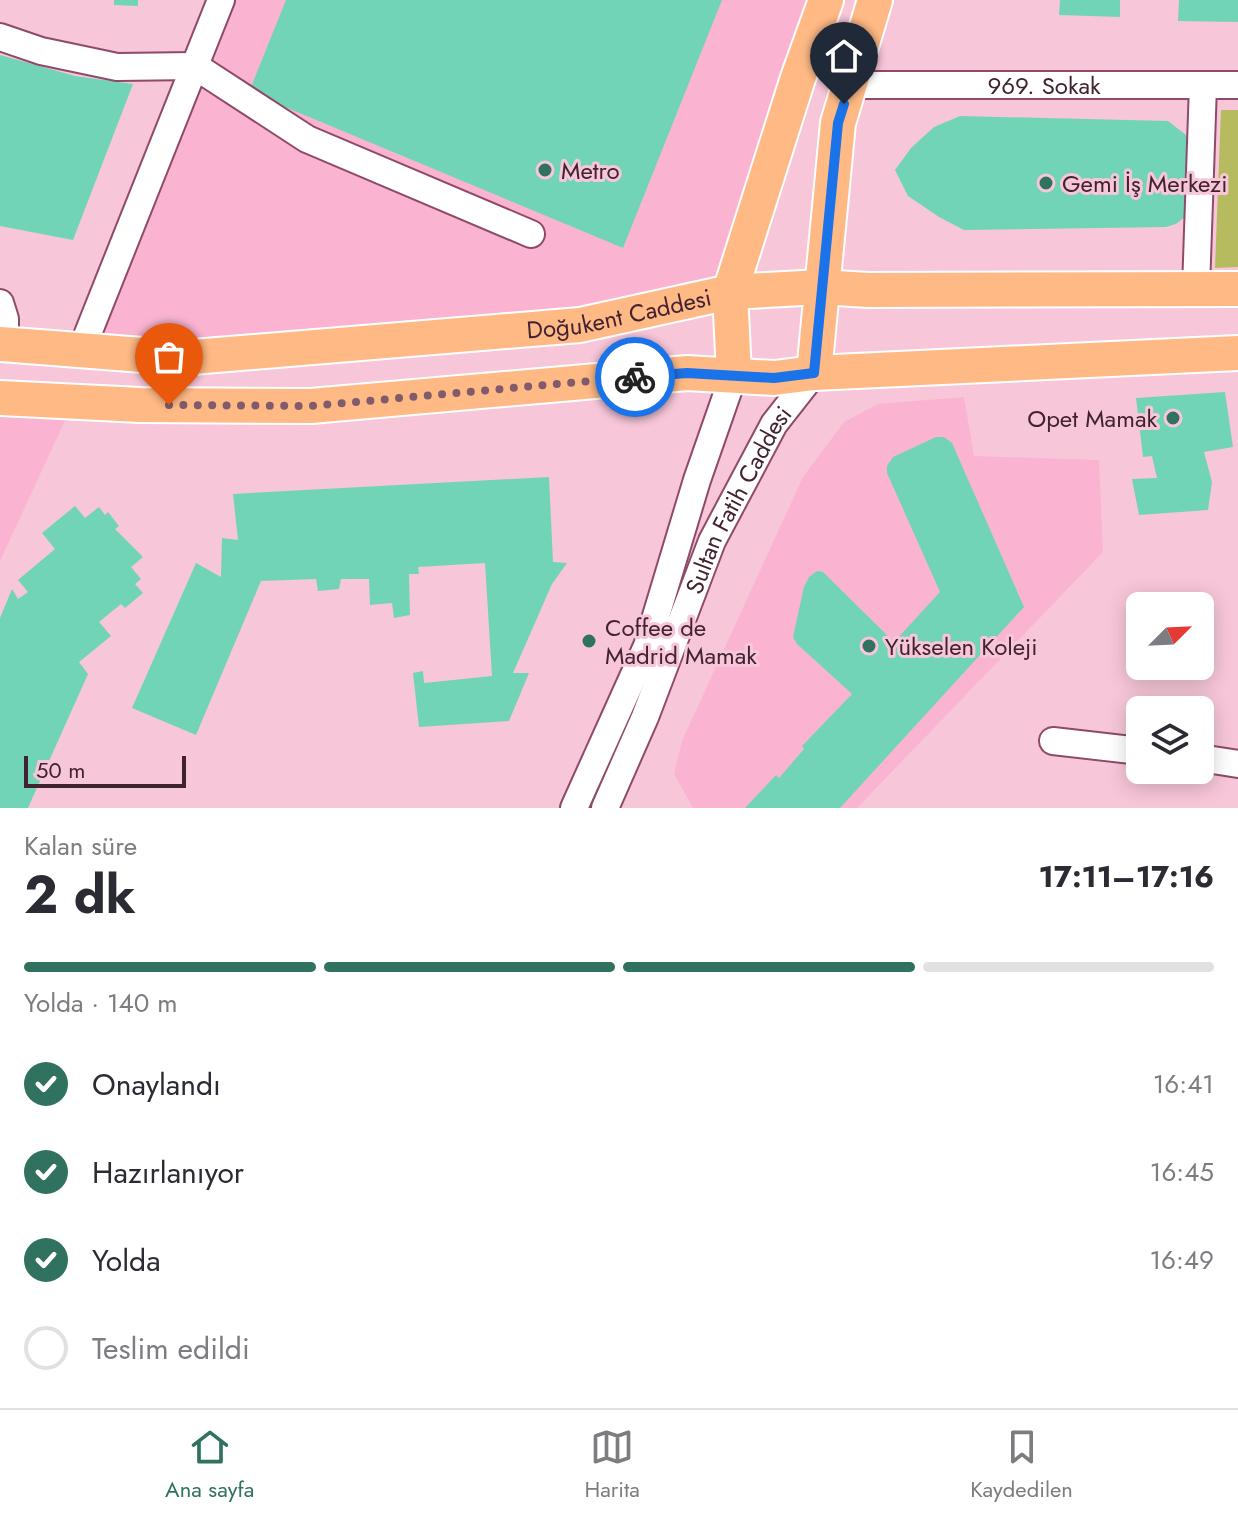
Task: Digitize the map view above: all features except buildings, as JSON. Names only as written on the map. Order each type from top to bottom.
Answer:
[{"type":"main road","name":"Sultan Fatih Caddesi","points":[[734,374],[730,292],[826,0]]},
{"type":"main road","points":[[814,373],[838,123],[875,0]]},
{"type":"main road","name":"Doğukent Caddesi","points":[[3,345],[181,358],[580,325],[730,292],[820,287],[868,290],[1238,289]]},
{"type":"main road","points":[[0,398],[140,405],[311,406],[687,373],[774,378],[814,373],[1238,353]]},
{"type":"street","points":[[81,351],[221,0]]},
{"type":"street","points":[[0,37],[41,51],[117,67],[195,66],[307,139],[531,234]]},
{"type":"street","name":"969. Sokak","points":[[850,85],[1238,85]]},
{"type":"street","points":[[1196,289],[1203,85]]},
{"type":"street","points":[[0,303],[5,319],[3,345]]},
{"type":"street","name":"Sultan Fatih Caddesi","points":[[605,808],[645,717],[712,541],[774,424],[814,373]]},
{"type":"street","name":"Sultan Fatih Caddesi","points":[[574,808],[647,646],[697,480],[734,374]]},
{"type":"street","points":[[1053,741],[1126,749]]},
{"type":"street","points":[[1214,760],[1238,764]]},
{"type":"shaded area","points":[[221,0],[826,0],[730,292],[580,325],[81,351]]},
{"type":"shaded area","name":"Yükselen Koleji","points":[[964,397],[974,456],[1099,460],[1103,552],[857,808],[693,808],[674,774],[682,741],[803,477],[844,422],[878,404]]},
{"type":"shaded area","points":[[0,398],[74,401],[0,561]]},
{"type":"green space","points":[[1221,110],[1238,110],[1238,267],[1215,268]]},
{"type":"way so far","points":[[169,405],[311,406],[635,377]]},
{"type":"place","name":"Metro","points":[[545,170]]},
{"type":"place","name":"Gemi İş Merkezi","points":[[1046,183]]},
{"type":"place","name":"Opet Mamak","points":[[1173,418]]},
{"type":"place","name":"Coffee de Madrid Mamak","points":[[589,641]]},
{"type":"place","name":"Yükselen Koleji","points":[[869,646]]},
{"type":"route","points":[[635,377],[687,373],[774,378],[814,373],[838,123],[844,104]]}]
